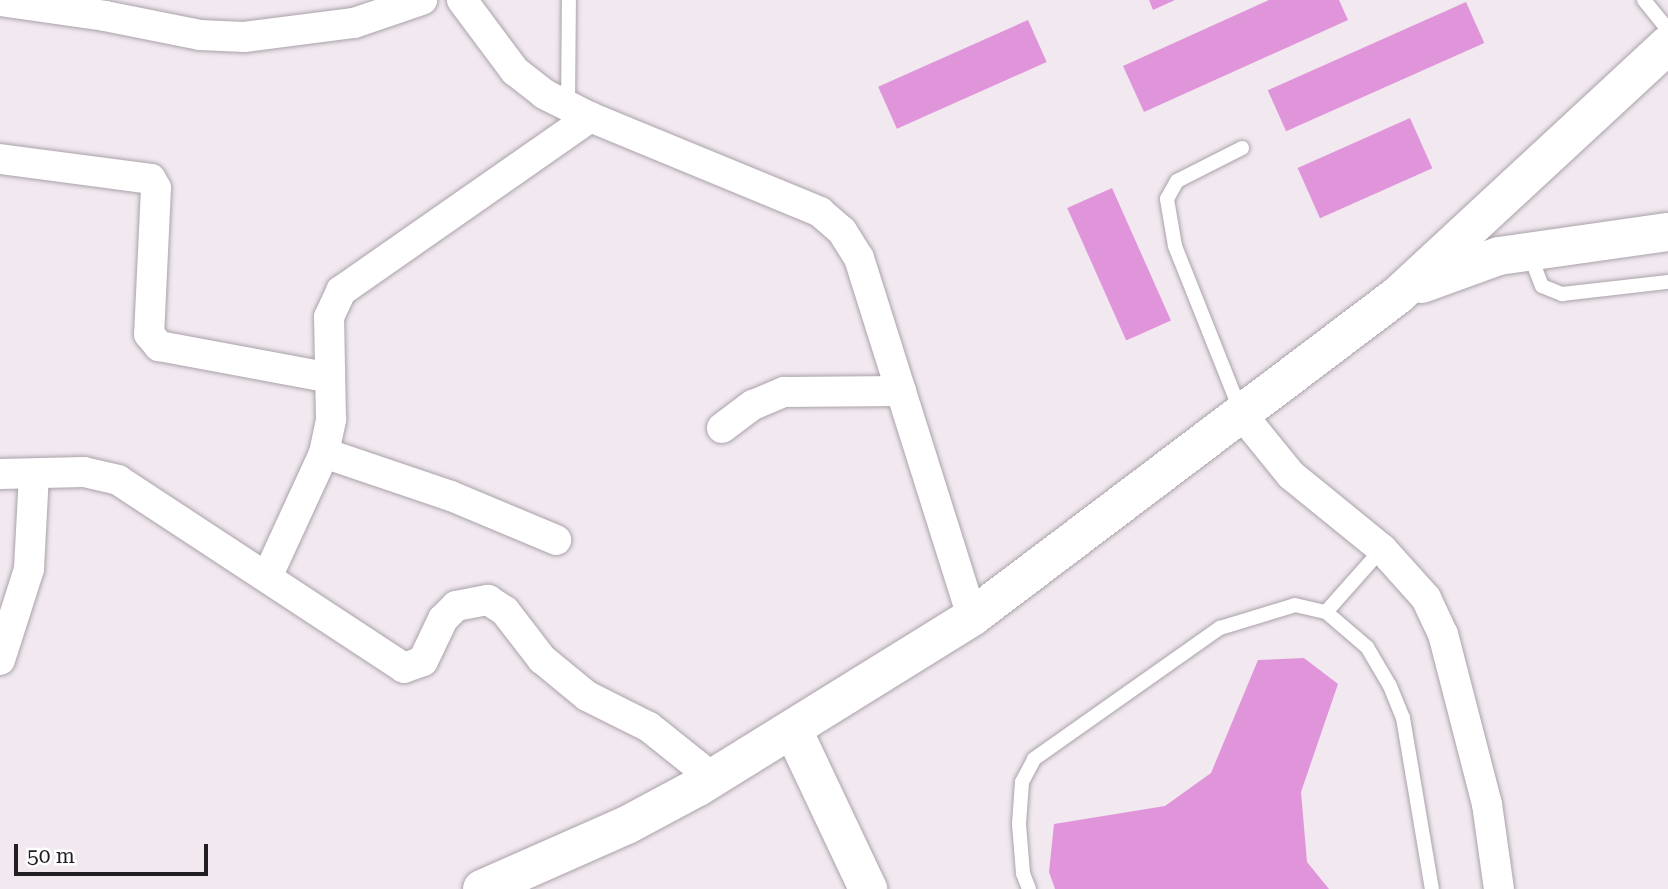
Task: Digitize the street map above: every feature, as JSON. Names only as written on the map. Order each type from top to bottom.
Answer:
[{"type":"main road","points":[[482,889],[525,881],[713,778],[972,617],[1243,416],[1398,295],[1668,45]]},
{"type":"main road","points":[[1398,295],[1463,266],[1528,251],[1668,232]]},
{"type":"main road","points":[[793,730],[868,889]]},
{"type":"street","points":[[0,1],[105,16],[189,34],[244,37],[354,23],[422,0]]},
{"type":"street","points":[[462,0],[515,71],[579,112],[820,212],[842,231],[859,258],[972,617]]},
{"type":"street","points":[[268,575],[324,453],[331,419],[327,377],[329,317],[341,291],[579,112]]},
{"type":"street","points":[[0,159],[151,179],[156,188],[149,334],[159,346],[327,377]]},
{"type":"street","points":[[722,429],[753,405],[784,392],[901,391]]},
{"type":"street","points":[[1243,416],[1291,475],[1382,549],[1426,598],[1443,634],[1487,803],[1499,889]]},
{"type":"street","points":[[324,453],[451,495],[556,540]]},
{"type":"street","points":[[0,474],[84,472],[118,480],[268,575],[404,668],[423,661],[443,619],[456,606],[488,600],[505,611],[542,659],[587,696],[649,727],[713,778]]},
{"type":"street","points":[[0,660],[29,569],[34,474]]},
{"type":"lane","points":[[569,0],[579,112]]},
{"type":"lane","points":[[1644,0],[1668,30]]},
{"type":"lane","points":[[1242,148],[1177,181],[1167,199],[1167,219],[1243,416]]},
{"type":"lane","points":[[1528,251],[1542,286],[1562,294],[1668,282]]},
{"type":"lane","points":[[1326,612],[1382,549]]},
{"type":"lane","points":[[1029,889],[1023,873],[1019,824],[1022,782],[1034,759],[1220,628],[1295,605],[1326,612],[1367,647],[1403,718],[1432,889]]},
{"type":"building","points":[[1149,0],[1175,0],[1153,10]]},
{"type":"building","points":[[1269,0],[1339,0],[1348,20],[1144,112],[1123,66]]},
{"type":"building","points":[[1466,2],[1484,43],[1286,131],[1268,90]]},
{"type":"building","points":[[1028,20],[1047,62],[897,129],[878,87]]},
{"type":"building","points":[[1410,118],[1432,168],[1320,218],[1298,168]]},
{"type":"building","points":[[1112,188],[1171,320],[1126,340],[1067,208]]},
{"type":"building","points":[[1304,658],[1338,684],[1301,792],[1307,862],[1329,889],[1055,889],[1049,872],[1054,824],[1165,806],[1211,773],[1258,660]]}]
